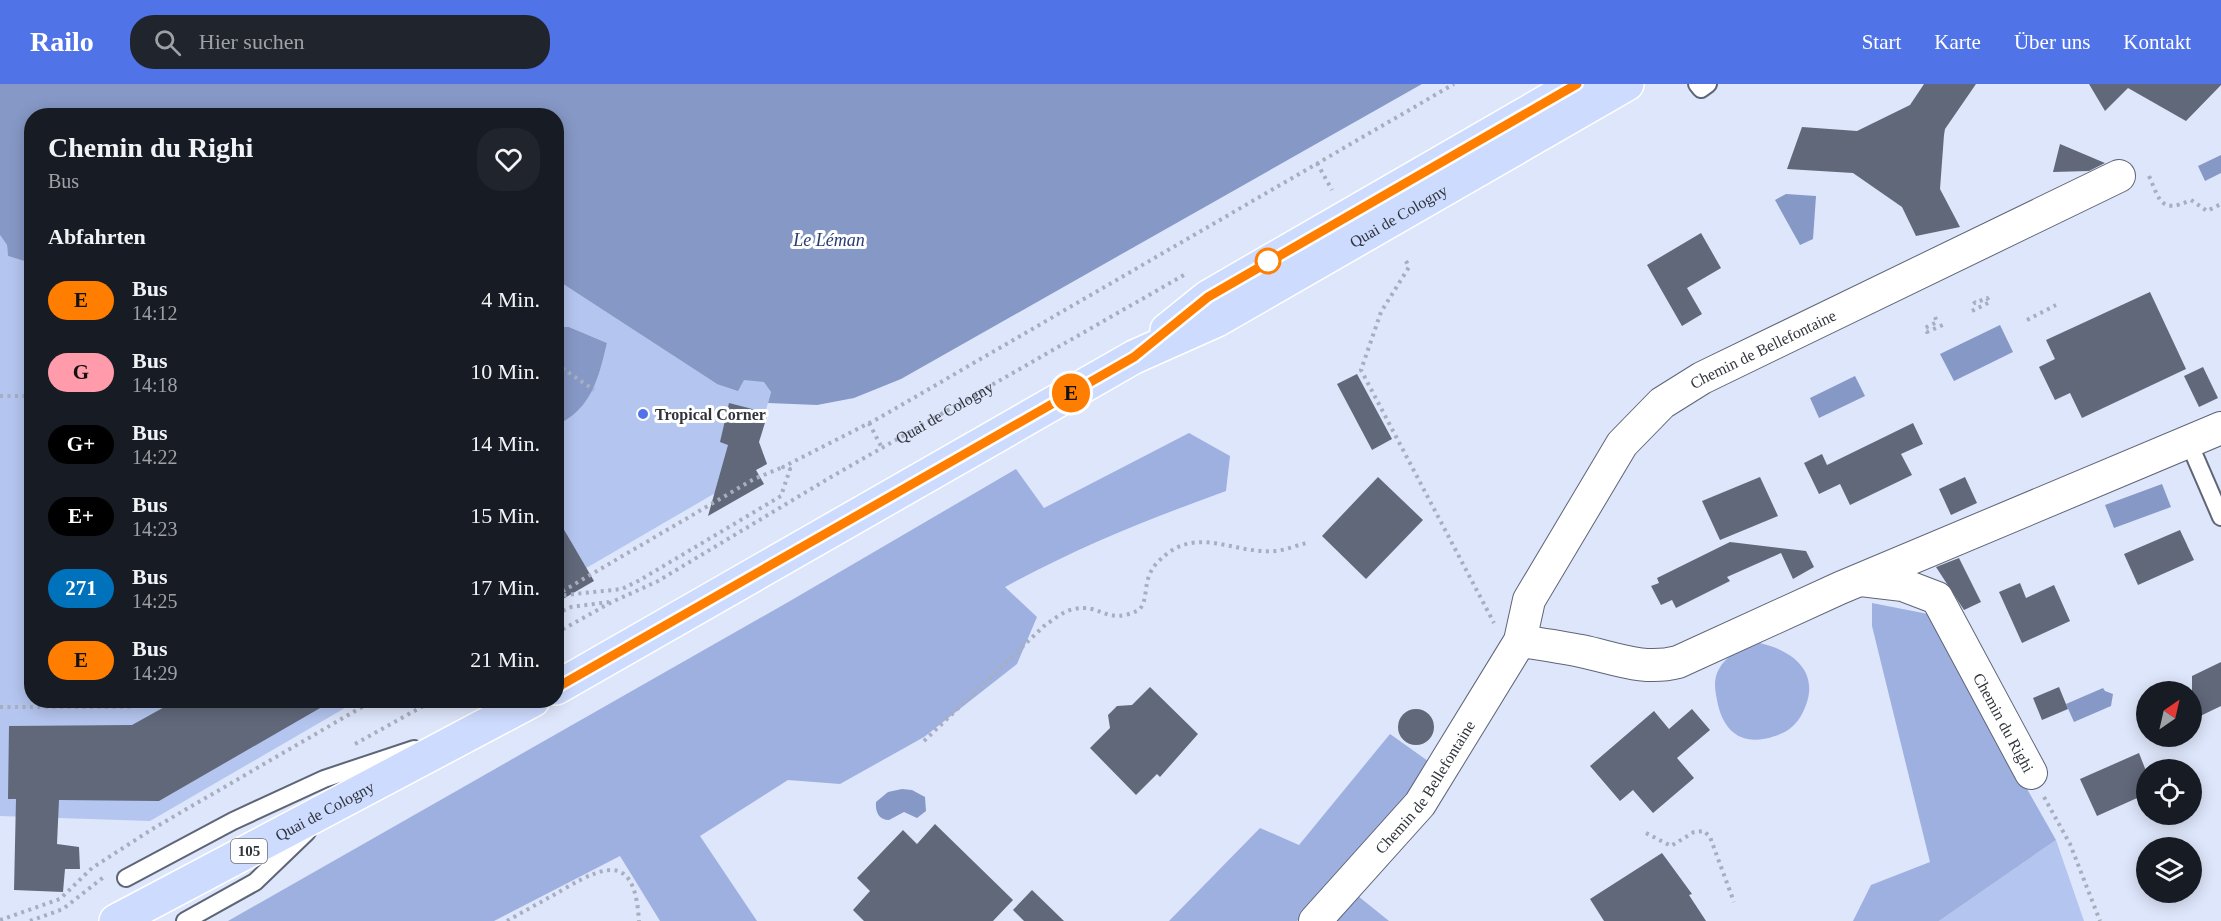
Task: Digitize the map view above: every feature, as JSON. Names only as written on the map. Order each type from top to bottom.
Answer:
[{"type":"main road","name":"Quai de Cologny","points":[[564,683],[1134,357],[1217,320],[1305,255],[1577,84]]},
{"type":"main road","name":"Quai de Cologny","points":[[1305,255],[1627,84]]},
{"type":"main road","name":"Quai de Cologny","points":[[116,921],[518,708]]},
{"type":"street","name":"Chemin de Bellefontaine","points":[[1316,921],[1420,804],[1520,641],[1529,600],[1611,460],[1632,430],[1662,403],[1702,378],[2134,176]]},
{"type":"street","points":[[1520,641],[1582,651],[1636,665],[1664,665],[1698,654],[1860,580],[2221,428]]},
{"type":"street","name":"Chemin du Righi","points":[[1860,580],[1903,585],[1937,598],[2031,773]]},
{"type":"lane","points":[[1697,84],[1701,89],[1708,84]]},
{"type":"lane","points":[[2189,443],[2221,517]]},
{"type":"lane","points":[[126,878],[233,821],[324,779],[491,722]]},
{"type":"lane","points":[[185,921],[255,882],[333,807]]},
{"type":"path","points":[[564,590],[754,479],[783,467],[868,423],[1454,84]]},
{"type":"path","points":[[1317,163],[1332,190],[1325,194]]},
{"type":"path","points":[[2134,176],[2166,206],[2173,207],[2191,200],[2206,211],[2221,204]]},
{"type":"path","points":[[1406,261],[1409,267],[1381,312],[1361,370],[1496,627],[1520,641]]},
{"type":"path","name":"Quai de Cologny","points":[[564,629],[657,581],[882,448],[1186,274]]},
{"type":"path","points":[[1972,311],[1990,302],[1987,298],[1975,303],[1973,300]]},
{"type":"path","points":[[2026,320],[2056,305]]},
{"type":"path","points":[[1935,317],[1937,322],[1925,328],[1927,332],[1945,324]]},
{"type":"path","points":[[564,369],[594,390]]},
{"type":"path","points":[[0,396],[24,396]]},
{"type":"path","points":[[868,423],[882,448]]},
{"type":"path","points":[[564,594],[622,589],[640,580],[782,496],[790,469],[783,467]]},
{"type":"path","points":[[924,741],[1044,626],[1065,612],[1082,608],[1113,617],[1139,610],[1144,600],[1148,576],[1171,552],[1201,542],[1276,551],[1307,543]]},
{"type":"path","points":[[564,610],[571,607],[612,602]]},
{"type":"path","points":[[0,707],[24,707]]},
{"type":"path","points":[[0,920],[60,899],[92,868],[154,828],[360,708]]},
{"type":"path","name":"Chemin du Righi","points":[[2031,773],[2070,844],[2100,921]]},
{"type":"path","points":[[1646,833],[1671,846],[1694,832],[1704,831],[1712,842],[1734,902]]},
{"type":"path","points":[[507,921],[590,874],[606,869],[620,872],[633,885],[639,921]]},
{"type":"shaded area","points":[[0,235],[7,245],[8,256],[24,261],[24,708],[345,708],[150,821],[0,816]]},
{"type":"shaded area","points":[[564,285],[717,384],[744,379],[765,382],[771,392],[757,442],[767,463],[564,581],[564,421],[578,410],[592,391],[607,343],[564,327]]},
{"type":"shaded area","points":[[1189,433],[1230,456],[1226,491],[1114,534],[1005,587],[1037,617],[1017,664],[924,737],[840,784],[788,780],[700,836],[757,921],[660,921],[620,856],[494,921],[228,921],[790,601],[1016,469],[1044,508]]},
{"type":"shaded area","points":[[1872,603],[1928,614],[2056,840],[1939,921],[1853,921],[1871,885],[1930,862],[1872,626]]},
{"type":"shaded area","points":[[1755,642],[1769,645],[1792,657],[1807,675],[1809,686],[1808,699],[1802,714],[1794,725],[1780,734],[1753,740],[1736,734],[1724,721],[1717,700],[1715,684],[1722,664],[1739,650]]},
{"type":"shaded area","points":[[1390,734],[1428,761],[1394,817],[1297,921],[1169,921],[1260,828],[1299,845]]},
{"type":"shaded area","points":[[2056,840],[2084,921],[1939,921]]},
{"type":"shaded area","points":[[1358,896],[1389,921],[1334,921]]},
{"type":"water","name":"Le Léman","points":[[0,84],[1422,84],[901,379],[854,398],[817,405],[768,403],[771,392],[764,382],[744,380],[738,391],[717,384],[564,285],[564,108],[24,108],[24,261],[8,256],[7,245],[0,235]]},
{"type":"water","points":[[2221,155],[2221,173],[2205,181],[2198,166]]},
{"type":"water","points":[[1786,194],[1816,196],[1813,239],[1800,245],[1775,200]]},
{"type":"water","points":[[2000,325],[2013,352],[1954,381],[1940,354]]},
{"type":"water","points":[[564,327],[607,343],[592,391],[586,401],[564,421]]},
{"type":"water","points":[[1855,376],[1865,396],[1819,418],[1810,398]]},
{"type":"water","points":[[2162,484],[2171,507],[2114,528],[2105,505]]},
{"type":"water","points":[[2103,688],[2113,694],[2111,706],[2074,722],[2066,704]]},
{"type":"water","points":[[902,789],[912,790],[925,797],[926,811],[917,818],[904,812],[889,820],[880,817],[876,809],[876,802],[888,792]]},
{"type":"building","points":[[1924,84],[1976,84],[1945,129],[1944,135],[1940,189],[1960,227],[1916,236],[1902,207],[1853,173],[1787,169],[1802,127],[1857,131],[1910,105]]},
{"type":"building","points":[[2089,84],[2221,85],[2186,121],[2128,88],[2105,111]]},
{"type":"building","points":[[2060,144],[2105,163],[2089,171],[2053,172]]},
{"type":"building","points":[[1701,233],[1721,268],[1687,288],[1702,314],[1682,326],[1647,265]]},
{"type":"building","points":[[2150,292],[2186,369],[2082,418],[2070,393],[2055,400],[2039,367],[2055,359],[2046,340]]},
{"type":"building","points":[[2203,367],[2218,398],[2199,407],[2184,376]]},
{"type":"building","points":[[1357,374],[1392,439],[1372,450],[1337,384]]},
{"type":"building","points":[[729,403],[768,413],[759,442],[767,464],[756,470],[764,484],[708,516],[728,445],[720,442]]},
{"type":"building","points":[[1913,423],[1923,444],[1901,454],[1912,475],[1850,505],[1840,484],[1819,494],[1804,463],[1822,454],[1827,465]]},
{"type":"building","points":[[1378,477],[1423,520],[1366,579],[1322,536]]},
{"type":"building","points":[[1760,477],[1778,516],[1720,540],[1702,501]]},
{"type":"building","points":[[1965,477],[1977,503],[1951,515],[1939,489]]},
{"type":"building","points":[[564,530],[594,581],[564,598]]},
{"type":"building","points":[[2180,530],[2194,560],[2138,585],[2124,554]]},
{"type":"building","points":[[1730,542],[1806,551],[1814,567],[1793,579],[1781,553],[1727,577],[1730,581],[1676,608],[1672,600],[1661,605],[1651,586],[1659,583],[1657,578]]},
{"type":"building","points":[[1959,558],[1981,602],[1964,610],[1936,567]]},
{"type":"building","points":[[2020,583],[2026,598],[2054,585],[2070,621],[2022,643],[1999,592]]},
{"type":"building","points":[[2221,662],[2221,706],[2202,715],[2202,681],[2192,681],[2192,676]]},
{"type":"building","points":[[1150,687],[1198,734],[1160,777],[1157,774],[1136,795],[1090,748],[1110,728],[1108,715],[1117,706],[1132,705]]},
{"type":"building","points":[[2059,687],[2068,709],[2042,720],[2033,698]]},
{"type":"building","points":[[163,708],[320,708],[159,801],[59,800],[57,844],[79,847],[80,869],[65,869],[63,892],[14,890],[16,799],[8,799],[9,726],[132,725]]},
{"type":"building","points":[[1416,709],[1429,714],[1434,727],[1429,740],[1416,745],[1403,740],[1398,727],[1403,714]]},
{"type":"building","points":[[1692,709],[1710,730],[1677,758],[1694,778],[1653,813],[1633,790],[1620,801],[1590,766],[1654,711],[1669,729]]},
{"type":"building","points":[[2139,753],[2141,759],[2136,759],[2136,798],[2097,816],[2080,779]]},
{"type":"building","points":[[935,824],[1013,900],[993,921],[864,921],[853,910],[870,891],[857,878],[903,830],[917,844]]},
{"type":"building","points":[[1662,853],[1692,894],[1689,895],[1706,921],[1604,921],[1590,899]]},
{"type":"building","points":[[1032,890],[1064,921],[1024,921],[1013,910]]},
{"type":"bus line","name":"E","points":[[564,684],[1134,357],[1208,297],[1577,84]]},
{"type":"place","name":"Tropical Corner","points":[[643,414]]}]
